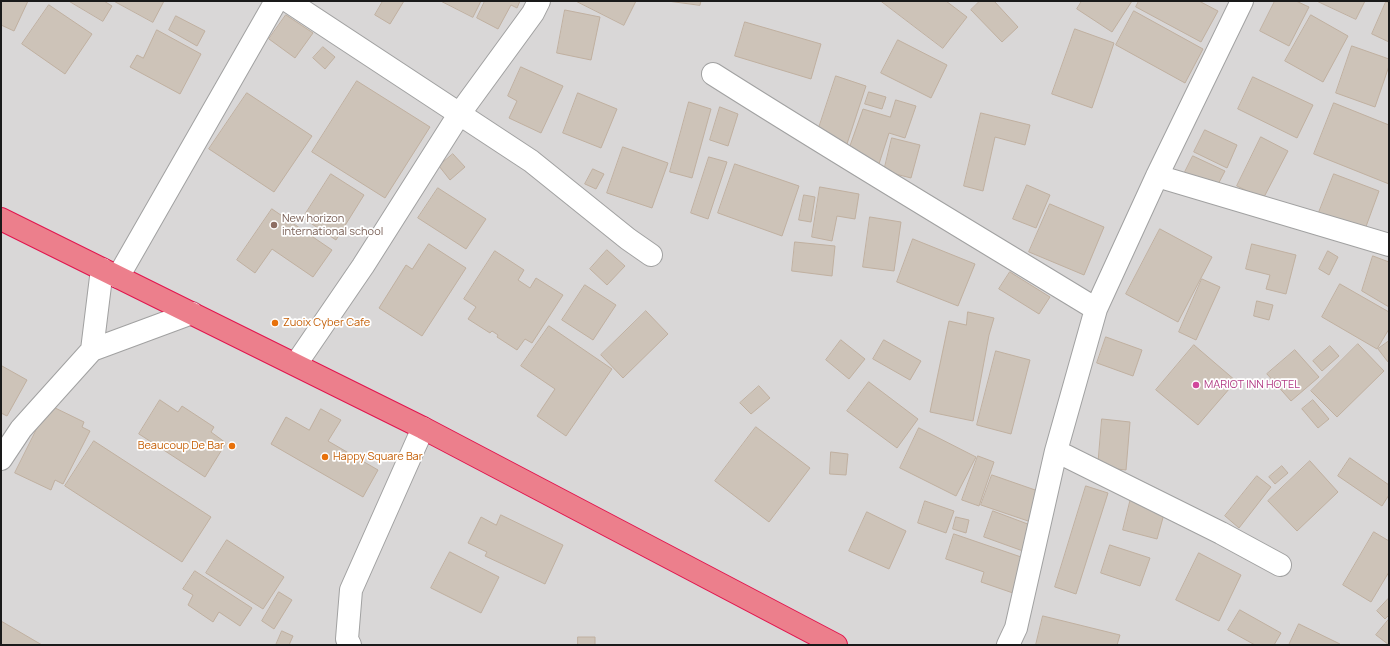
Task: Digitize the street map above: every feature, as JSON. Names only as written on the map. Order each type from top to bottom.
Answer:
[{"type":"highway","points":[[1,220],[296,364],[423,428],[836,645]]},
{"type":"street","points":[[92,350],[110,273],[276,1]]},
{"type":"street","points":[[288,1],[531,161],[628,239],[651,255]]},
{"type":"street","points":[[296,364],[363,266],[460,113],[533,13],[539,1]]},
{"type":"street","points":[[1008,645],[1016,628],[1056,451],[1096,309],[1157,176],[1242,1]]},
{"type":"street","points":[[713,74],[823,144],[907,193],[1096,309]]},
{"type":"street","points":[[1157,176],[1389,246]]},
{"type":"street","points":[[1,459],[21,430],[92,350],[192,313]]},
{"type":"street","points":[[350,645],[347,639],[351,590],[423,428]]},
{"type":"street","points":[[1056,451],[1221,533],[1280,565]]},
{"type":"shaded area","points":[[1,1],[1389,1],[1389,645],[1,645]]},
{"type":"building","points":[[1,1],[28,1],[14,31],[1,25]]},
{"type":"building","points":[[69,1],[104,1],[112,6],[103,21]]},
{"type":"building","points":[[114,1],[164,1],[153,22]]},
{"type":"building","points":[[383,1],[404,1],[390,24],[375,15]]},
{"type":"building","points":[[441,1],[481,1],[473,17]]},
{"type":"building","points":[[485,1],[520,1],[517,8],[511,5],[498,29],[477,18]]},
{"type":"building","points":[[576,1],[636,1],[624,25]]},
{"type":"building","points":[[668,1],[701,1],[700,5]]},
{"type":"building","points":[[881,1],[946,1],[967,17],[943,48]]},
{"type":"building","points":[[980,1],[994,1],[1018,27],[1002,42],[971,10]]},
{"type":"building","points":[[1082,1],[1132,1],[1112,32],[1077,9]]},
{"type":"building","points":[[1139,1],[1199,1],[1218,11],[1201,42],[1136,7]]},
{"type":"building","points":[[1275,1],[1296,1],[1309,7],[1289,46],[1260,31]]},
{"type":"building","points":[[1317,1],[1365,1],[1356,19]]},
{"type":"building","points":[[1386,2],[1389,3],[1389,42],[1372,34]]},
{"type":"building","points":[[49,5],[92,34],[65,74],[22,44]]},
{"type":"building","points":[[565,10],[600,17],[591,60],[557,53]]},
{"type":"building","points":[[1134,11],[1203,49],[1185,83],[1116,45]]},
{"type":"building","points":[[286,15],[313,33],[295,58],[269,39]]},
{"type":"building","points":[[1311,15],[1348,36],[1323,82],[1285,61]]},
{"type":"building","points":[[176,16],[205,31],[197,46],[169,30]]},
{"type":"building","points":[[745,22],[821,44],[811,79],[735,56]]},
{"type":"building","points":[[1075,29],[1114,43],[1092,108],[1052,94]]},
{"type":"building","points":[[157,30],[201,54],[180,94],[130,67],[137,55],[143,58]]},
{"type":"building","points":[[898,40],[947,65],[931,98],[881,73]]},
{"type":"building","points":[[1352,46],[1389,59],[1389,66],[1375,107],[1336,93]]},
{"type":"building","points":[[323,47],[335,57],[325,69],[313,58]]},
{"type":"building","points":[[521,67],[563,86],[541,133],[509,118],[517,101],[508,96]]},
{"type":"building","points":[[836,76],[866,86],[844,153],[814,143]]},
{"type":"building","points":[[1253,77],[1313,105],[1297,138],[1238,109]]},
{"type":"building","points":[[357,81],[430,127],[385,198],[312,152]]},
{"type":"building","points":[[869,92],[886,97],[882,109],[865,104]]},
{"type":"building","points":[[247,93],[312,136],[274,192],[209,149]]},
{"type":"building","points":[[578,93],[617,109],[601,148],[563,133]]},
{"type":"building","points":[[896,100],[916,106],[905,138],[889,133],[877,170],[846,157],[863,109],[890,117]]},
{"type":"building","points":[[689,102],[711,109],[692,178],[670,172]]},
{"type":"building","points":[[1334,103],[1389,125],[1389,184],[1314,154]]},
{"type":"building","points":[[720,107],[738,114],[728,146],[710,140]]},
{"type":"building","points":[[981,113],[1030,125],[1025,145],[995,137],[983,191],[964,186]]},
{"type":"building","points":[[1205,130],[1237,145],[1227,168],[1194,152]]},
{"type":"building","points":[[1261,137],[1288,151],[1263,199],[1237,186]]},
{"type":"building","points":[[892,138],[920,145],[911,178],[884,171]]},
{"type":"building","points":[[623,147],[668,163],[652,208],[607,193]]},
{"type":"building","points":[[453,154],[465,167],[450,180],[439,166]]},
{"type":"building","points":[[1193,156],[1225,171],[1214,192],[1183,176]]},
{"type":"building","points":[[709,157],[727,162],[708,219],[691,213]]},
{"type":"building","points":[[735,164],[799,186],[782,236],[718,213]]},
{"type":"building","points":[[593,169],[604,174],[596,189],[585,184]]},
{"type":"building","points":[[331,174],[364,195],[336,240],[303,218]]},
{"type":"building","points":[[1334,174],[1379,191],[1364,232],[1318,215]]},
{"type":"building","points":[[1027,185],[1050,195],[1036,228],[1013,219]]},
{"type":"building","points":[[820,187],[859,194],[855,219],[837,216],[832,241],[812,237]]},
{"type":"building","points":[[438,188],[486,219],[466,249],[418,218]]},
{"type":"building","points":[[804,195],[815,197],[811,222],[799,220]]},
{"type":"building","points":[[1050,204],[1104,227],[1084,275],[1029,252]]},
{"type":"building","points":[[272,209],[332,250],[313,277],[272,249],[255,273],[237,260]]},
{"type":"building","points":[[870,217],[901,222],[894,271],[863,267]]},
{"type":"building","points":[[1160,229],[1212,257],[1178,322],[1126,294]]},
{"type":"building","points":[[913,239],[975,264],[958,306],[897,282]]},
{"type":"building","points":[[795,242],[835,246],[832,276],[792,271]]},
{"type":"building","points":[[429,244],[466,268],[422,336],[379,308],[406,265],[412,269]]},
{"type":"building","points":[[1252,244],[1296,255],[1286,294],[1266,289],[1270,275],[1246,269]]},
{"type":"building","points":[[607,250],[625,266],[607,285],[590,269]]},
{"type":"building","points":[[495,251],[524,270],[518,280],[530,288],[536,278],[563,295],[532,343],[525,339],[517,350],[497,337],[498,335],[492,331],[490,333],[468,319],[476,307],[464,299]]},
{"type":"building","points":[[1328,251],[1338,257],[1329,275],[1319,269]]},
{"type":"building","points":[[1373,256],[1389,262],[1389,307],[1362,291]]},
{"type":"building","points":[[1010,272],[1050,297],[1039,314],[999,289]]},
{"type":"building","points":[[1202,279],[1220,287],[1196,340],[1179,332]]},
{"type":"building","points":[[1340,284],[1389,312],[1389,329],[1377,349],[1322,317]]},
{"type":"building","points":[[585,285],[616,305],[593,340],[562,320]]},
{"type":"building","points":[[1257,301],[1273,305],[1269,320],[1254,316]]},
{"type":"building","points":[[646,311],[668,334],[623,378],[601,355]]},
{"type":"building","points":[[968,312],[994,318],[989,335],[973,421],[930,412],[949,321],[966,325]]},
{"type":"building","points":[[549,326],[612,369],[566,436],[537,416],[555,389],[521,366]]},
{"type":"building","points":[[1106,337],[1142,350],[1133,376],[1097,363]]},
{"type":"building","points":[[841,340],[865,359],[849,379],[826,360]]},
{"type":"building","points":[[884,340],[921,361],[910,380],[873,359]]},
{"type":"building","points":[[1389,341],[1389,362],[1388,362],[1378,349]]},
{"type":"building","points":[[1358,344],[1384,371],[1337,417],[1311,391]]},
{"type":"building","name":"MARIOT INN HOTEL","points":[[1194,345],[1236,381],[1198,425],[1156,390]]},
{"type":"building","points":[[1330,346],[1339,356],[1322,371],[1313,361]]},
{"type":"building","points":[[1295,350],[1319,377],[1291,401],[1267,374]]},
{"type":"building","points":[[996,351],[1030,360],[1011,434],[977,425]]},
{"type":"building","points":[[2,366],[27,380],[7,416],[1,413]]},
{"type":"building","points":[[869,382],[918,419],[897,448],[847,411]]},
{"type":"building","points":[[759,386],[770,398],[751,414],[740,403]]},
{"type":"building","points":[[160,400],[178,412],[182,406],[214,427],[211,432],[226,443],[205,477],[139,434]]},
{"type":"building","points":[[1313,400],[1329,419],[1318,428],[1302,409]]},
{"type":"building","points":[[49,405],[84,422],[82,427],[90,431],[63,484],[55,480],[51,490],[15,473]]},
{"type":"building","name":"Happy Square Bar","points":[[321,409],[341,420],[328,441],[378,470],[363,497],[271,444],[286,417],[309,430]]},
{"type":"building","points":[[1102,419],[1130,422],[1126,470],[1098,467]]},
{"type":"building","points":[[756,427],[810,468],[769,522],[715,481]]},
{"type":"building","points":[[919,428],[976,457],[956,496],[900,468]]},
{"type":"building","points":[[94,441],[211,517],[182,562],[65,486]]},
{"type":"building","points":[[831,452],[848,454],[846,475],[830,474]]},
{"type":"building","points":[[978,456],[994,462],[979,506],[962,500]]},
{"type":"building","points":[[1350,458],[1389,485],[1389,495],[1382,506],[1338,476]]},
{"type":"building","points":[[1310,461],[1338,492],[1297,531],[1268,501]]},
{"type":"building","points":[[1282,466],[1288,473],[1275,484],[1269,477]]},
{"type":"building","points":[[992,475],[1041,492],[1031,522],[981,505]]},
{"type":"building","points":[[1257,476],[1271,487],[1239,528],[1225,516]]},
{"type":"building","points":[[1086,486],[1108,493],[1076,594],[1055,587]]},
{"type":"building","points":[[1131,498],[1166,507],[1157,539],[1123,530]]},
{"type":"building","points":[[925,501],[954,511],[946,533],[918,523]]},
{"type":"building","points":[[993,511],[1033,526],[1023,551],[984,537]]},
{"type":"building","points":[[867,512],[906,531],[889,569],[849,551]]},
{"type":"building","points":[[501,515],[563,545],[545,584],[485,556],[487,552],[468,543],[481,517],[496,525]]},
{"type":"building","points":[[956,517],[969,520],[966,533],[953,529]]},
{"type":"building","points":[[1374,532],[1389,541],[1389,572],[1371,602],[1343,585]]},
{"type":"building","points":[[954,534],[1024,558],[1013,593],[981,582],[984,572],[946,559]]},
{"type":"building","points":[[227,540],[284,577],[263,609],[206,573]]},
{"type":"building","points":[[1110,545],[1150,558],[1140,586],[1101,573]]},
{"type":"building","points":[[450,552],[499,577],[481,613],[431,588]]},
{"type":"building","points":[[1199,553],[1241,575],[1219,621],[1176,600]]},
{"type":"building","points":[[195,571],[252,608],[240,626],[219,612],[213,622],[188,605],[193,595],[183,589]]},
{"type":"building","points":[[279,592],[292,600],[274,629],[262,621]]},
{"type":"building","points":[[1389,598],[1389,615],[1385,619],[1377,611]]},
{"type":"building","points":[[1240,610],[1281,633],[1274,645],[1255,645],[1228,630]]},
{"type":"building","points":[[1043,616],[1120,635],[1117,645],[1036,645]]},
{"type":"building","points":[[1389,619],[1389,645],[1376,635]]},
{"type":"building","points":[[1,621],[42,645],[1,645]]},
{"type":"building","points":[[1299,624],[1340,644],[1289,645]]},
{"type":"building","points":[[282,631],[293,636],[289,645],[276,645]]},
{"type":"building","points":[[578,637],[595,637],[595,645],[578,645]]},
{"type":"place","name":"New horizon international school","points":[[274,225]]},
{"type":"place","name":"Zuoix Cyber Cafe","points":[[275,323]]},
{"type":"place","name":"MARIOT INN HOTEL","points":[[1196,385]]},
{"type":"place","name":"Beaucoup De Bar","points":[[232,446]]},
{"type":"place","name":"Happy Square Bar","points":[[325,457]]}]
